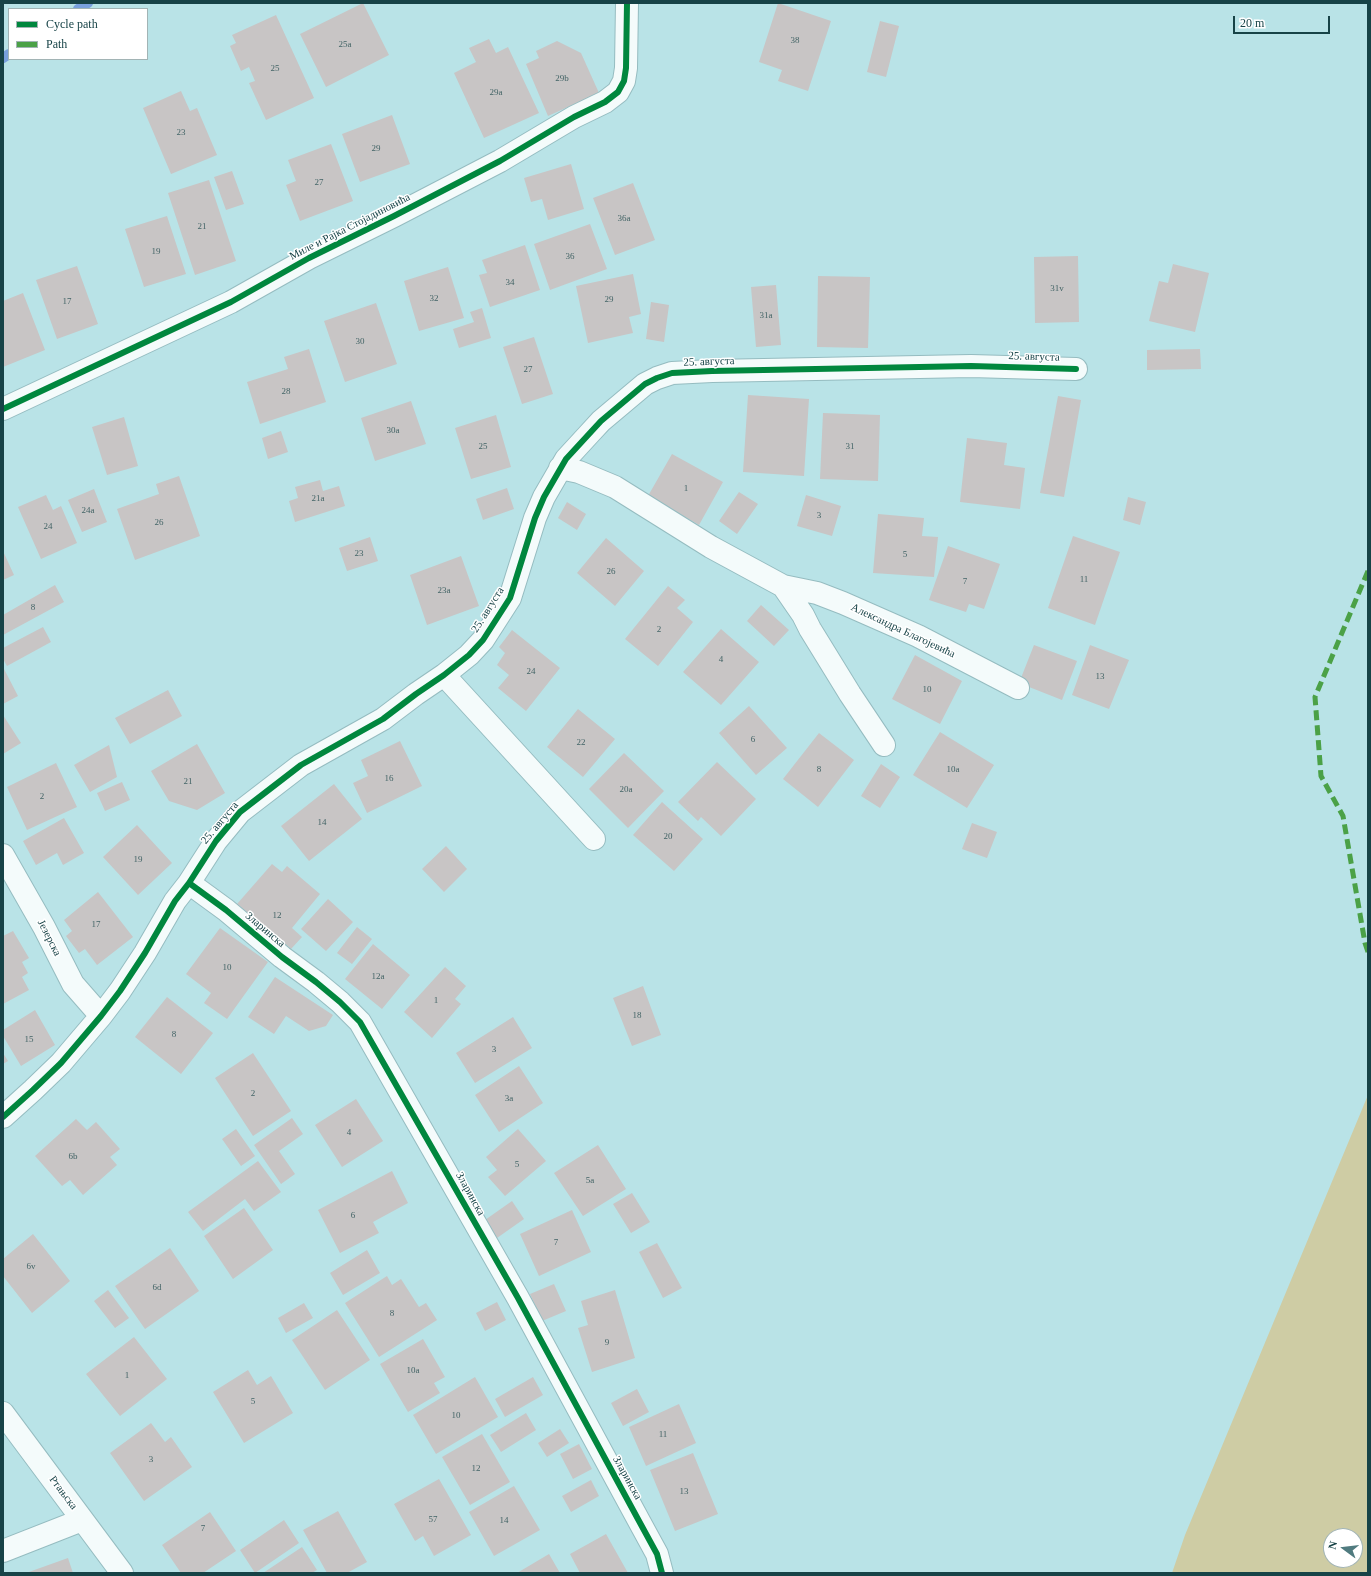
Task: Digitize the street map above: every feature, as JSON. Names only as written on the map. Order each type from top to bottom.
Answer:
[{"type":"street","name":"Миле и Рајка Стојадиновића","points":[[3,409],[231,302],[309,258],[500,161],[574,117],[605,102],[618,92],[624,81],[626,68],[627,3]]},
{"type":"street","name":"25. августа","points":[[3,1116],[34,1090],[61,1063],[101,1016],[120,991],[145,953],[175,901],[189,883],[216,841],[240,812],[301,765],[383,719],[444,675],[483,640],[510,598],[535,518],[544,497],[560,468],[566,459],[589,434],[645,384],[672,373],[806,368],[971,366],[1076,369]]},
{"type":"street","name":"Александра Благојевића","points":[[560,468],[580,472],[615,487],[711,547],[783,586],[817,594],[884,621],[918,636],[1018,688]]},
{"type":"street","name":"Александра Благојевића","points":[[783,586],[803,615],[810,630],[850,694],[884,745]]},
{"type":"street","points":[[444,675],[594,839]]},
{"type":"street","name":"Језерска","points":[[3,856],[44,927],[73,984],[101,1016]]},
{"type":"street","name":"Зларинска","points":[[189,883],[226,910],[282,957],[316,982],[340,1002],[360,1022],[518,1298],[643,1527],[657,1554],[662,1573]]},
{"type":"street","name":"Ртањска","points":[[3,1413],[122,1573]]},
{"type":"street","points":[[3,1551],[82,1520]]},
{"type":"shaded area","points":[[1368,1095],[1368,1573],[1172,1573],[1185,1535]]},
{"type":"building","points":[[363,3],[389,55],[326,87],[300,34]]},
{"type":"building","points":[[778,3],[831,21],[808,91],[778,81],[782,70],[759,62]]},
{"type":"building","points":[[276,15],[314,98],[266,120],[249,83],[255,81],[249,67],[241,71],[230,46],[236,43],[232,35]]},
{"type":"building","points":[[880,21],[899,26],[886,77],[867,72]]},
{"type":"building","points":[[489,39],[496,53],[508,47],[539,113],[484,138],[454,73],[476,62],[469,48]]},
{"type":"building","points":[[557,41],[581,53],[599,93],[548,116],[526,64],[539,58],[536,51]]},
{"type":"building","points":[[181,91],[190,111],[197,108],[217,155],[171,174],[143,108]]},
{"type":"building","points":[[392,115],[410,164],[360,182],[342,134]]},
{"type":"building","points":[[331,144],[353,201],[300,221],[286,185],[296,181],[288,160]]},
{"type":"building","points":[[571,164],[584,209],[548,220],[542,199],[531,202],[524,178]]},
{"type":"building","points":[[232,171],[244,204],[226,210],[214,177]]},
{"type":"building","points":[[209,180],[236,261],[195,275],[168,193]]},
{"type":"building","points":[[633,183],[655,240],[615,255],[593,198]]},
{"type":"building","points":[[167,216],[186,274],[144,287],[125,229]]},
{"type":"building","points":[[590,224],[607,269],[550,290],[534,244]]},
{"type":"building","points":[[525,245],[540,290],[490,307],[479,275],[487,273],[482,260]]},
{"type":"building","points":[[1078,256],[1079,322],[1035,323],[1034,257]]},
{"type":"building","points":[[1173,264],[1209,273],[1195,332],[1149,321],[1159,281],[1168,283]]},
{"type":"building","points":[[77,266],[98,324],[57,339],[36,280]]},
{"type":"building","points":[[448,267],[464,318],[419,331],[404,281]]},
{"type":"building","points":[[633,274],[641,314],[629,317],[633,333],[588,343],[576,286]]},
{"type":"building","points":[[818,276],[870,277],[868,348],[817,347]]},
{"type":"building","points":[[776,285],[781,345],[756,347],[751,287]]},
{"type":"building","points":[[23,293],[45,350],[3,367],[3,301]]},
{"type":"building","points":[[651,302],[669,305],[664,342],[646,339]]},
{"type":"building","points":[[376,303],[397,364],[345,382],[324,321]]},
{"type":"building","points":[[482,308],[491,338],[459,348],[453,329],[474,322],[470,312]]},
{"type":"building","points":[[534,337],[553,394],[522,404],[503,347]]},
{"type":"building","points":[[309,349],[326,402],[260,424],[247,382],[288,369],[284,357]]},
{"type":"building","points":[[1200,349],[1201,369],[1147,370],[1147,350]]},
{"type":"building","points":[[748,395],[809,399],[804,476],[743,472]]},
{"type":"building","points":[[1058,396],[1081,400],[1064,497],[1040,493]]},
{"type":"building","points":[[411,401],[426,444],[375,461],[361,418]]},
{"type":"building","points":[[823,413],[880,415],[878,481],[820,479]]},
{"type":"building","points":[[496,415],[511,467],[471,479],[455,428]]},
{"type":"building","points":[[124,417],[138,466],[107,475],[92,427]]},
{"type":"building","points":[[281,431],[288,452],[268,459],[262,438]]},
{"type":"building","points":[[967,438],[1007,443],[1004,465],[1025,468],[1020,509],[960,502]]},
{"type":"building","points":[[672,454],[723,482],[699,525],[648,496]]},
{"type":"building","points":[[179,476],[200,536],[135,560],[117,509],[159,494],[156,484]]},
{"type":"building","points":[[320,480],[323,491],[339,486],[345,506],[295,522],[289,501],[298,498],[295,487]]},
{"type":"building","points":[[507,488],[514,509],[483,520],[476,499]]},
{"type":"building","points":[[94,489],[107,522],[82,532],[68,500]]},
{"type":"building","points":[[739,492],[758,504],[737,534],[719,521]]},
{"type":"building","points":[[46,495],[53,510],[61,506],[77,543],[41,559],[18,507]]},
{"type":"building","points":[[806,495],[841,506],[832,536],[797,526]]},
{"type":"building","points":[[1128,497],[1146,502],[1140,525],[1123,520]]},
{"type":"building","points":[[567,502],[586,514],[577,530],[558,518]]},
{"type":"building","points":[[878,514],[924,518],[922,536],[938,537],[934,577],[873,573]]},
{"type":"building","points":[[1073,536],[1120,552],[1095,625],[1048,608]]},
{"type":"building","points":[[370,537],[378,561],[347,571],[339,548]]},
{"type":"building","points":[[606,538],[644,571],[615,606],[577,573]]},
{"type":"building","points":[[948,546],[1000,564],[984,609],[969,604],[966,612],[929,600]]},
{"type":"building","points":[[3,551],[14,575],[3,580]]},
{"type":"building","points":[[461,556],[479,606],[427,625],[410,575]]},
{"type":"building","points":[[55,585],[64,602],[3,635],[3,615]]},
{"type":"building","points":[[668,586],[685,600],[677,608],[693,622],[658,666],[625,639]]},
{"type":"building","points":[[761,605],[789,630],[774,646],[747,621]]},
{"type":"building","points":[[43,627],[51,642],[7,666],[3,659],[3,648]]},
{"type":"building","points":[[721,629],[759,662],[721,705],[683,672]]},
{"type":"building","points":[[512,630],[560,668],[526,711],[498,688],[509,675],[497,665],[505,653],[499,647]]},
{"type":"building","points":[[1034,645],[1077,661],[1062,700],[1019,683]]},
{"type":"building","points":[[1090,645],[1129,660],[1109,709],[1072,695]]},
{"type":"building","points":[[915,655],[962,681],[940,724],[892,699]]},
{"type":"building","points":[[3,667],[18,696],[3,704]]},
{"type":"building","points":[[168,690],[182,716],[130,744],[115,718]]},
{"type":"building","points":[[749,706],[787,748],[756,775],[719,733]]},
{"type":"building","points":[[578,709],[615,739],[583,777],[547,747]]},
{"type":"building","points":[[3,715],[21,743],[3,754]]},
{"type":"building","points":[[940,732],[994,765],[967,808],[913,775]]},
{"type":"building","points":[[819,733],[854,760],[818,807],[783,779]]},
{"type":"building","points":[[400,741],[422,786],[367,813],[353,783],[368,776],[361,760]]},
{"type":"building","points":[[197,744],[225,793],[197,810],[169,801],[151,771]]},
{"type":"building","points":[[109,745],[117,777],[90,792],[74,765]]},
{"type":"building","points":[[624,753],[664,791],[628,828],[589,789]]},
{"type":"building","points":[[717,762],[756,799],[721,836],[701,817],[698,821],[678,802]]},
{"type":"building","points":[[56,763],[77,807],[27,830],[7,787]]},
{"type":"building","points":[[881,764],[900,777],[880,808],[861,796]]},
{"type":"building","points":[[122,782],[130,800],[105,811],[97,793]]},
{"type":"building","points":[[334,784],[362,819],[309,861],[281,826]]},
{"type":"building","points":[[662,802],[703,839],[674,871],[633,835]]},
{"type":"building","points":[[64,818],[84,853],[63,865],[57,853],[36,865],[23,841]]},
{"type":"building","points":[[972,823],[997,832],[987,858],[962,849]]},
{"type":"building","points":[[137,825],[172,863],[138,895],[103,857]]},
{"type":"building","points":[[446,846],[467,869],[444,892],[422,869]]},
{"type":"building","points":[[272,864],[282,872],[287,866],[320,894],[292,928],[302,937],[291,949],[237,904]]},
{"type":"building","points":[[98,892],[133,937],[97,965],[85,949],[79,953],[66,936],[72,931],[64,920]]},
{"type":"building","points":[[328,899],[353,922],[326,951],[301,929]]},
{"type":"building","points":[[357,927],[372,939],[352,964],[337,953]]},
{"type":"building","points":[[220,928],[268,962],[227,1019],[204,1003],[211,993],[186,974]]},
{"type":"building","points":[[13,931],[29,958],[22,962],[28,973],[22,977],[29,990],[3,1004],[3,936]]},
{"type":"building","points":[[373,944],[410,975],[382,1009],[345,979]]},
{"type":"building","points":[[445,967],[466,986],[455,999],[461,1004],[432,1038],[404,1012]]},
{"type":"building","points":[[275,977],[333,1015],[326,1026],[309,1031],[286,1016],[274,1034],[248,1017]]},
{"type":"building","points":[[643,986],[661,1035],[632,1046],[613,998]]},
{"type":"building","points":[[167,997],[213,1033],[181,1074],[135,1037]]},
{"type":"building","points":[[35,1010],[55,1045],[21,1066],[3,1036],[3,1030]]},
{"type":"building","points":[[513,1017],[532,1048],[475,1083],[456,1053]]},
{"type":"building","points":[[3,1053],[8,1061],[3,1064]]},
{"type":"building","points":[[253,1053],[291,1111],[253,1136],[215,1078]]},
{"type":"building","points":[[519,1066],[543,1103],[499,1132],[475,1095]]},
{"type":"building","points":[[356,1099],[383,1141],[342,1167],[315,1125]]},
{"type":"building","points":[[292,1118],[303,1134],[279,1151],[295,1174],[281,1184],[254,1145]]},
{"type":"building","points":[[76,1119],[87,1130],[96,1122],[120,1149],[110,1157],[117,1165],[83,1195],[70,1180],[62,1186],[35,1156]]},
{"type":"building","points":[[236,1129],[255,1156],[241,1166],[222,1139]]},
{"type":"building","points":[[518,1129],[546,1161],[505,1196],[488,1177],[497,1170],[486,1157]]},
{"type":"building","points":[[598,1145],[626,1189],[583,1216],[554,1173]]},
{"type":"building","points":[[258,1161],[281,1192],[254,1211],[245,1199],[203,1231],[188,1212]]},
{"type":"building","points":[[392,1171],[408,1203],[373,1222],[379,1233],[340,1253],[318,1210]]},
{"type":"building","points":[[632,1193],[650,1222],[631,1233],[613,1204]]},
{"type":"building","points":[[512,1201],[524,1219],[497,1238],[485,1220]]},
{"type":"building","points":[[244,1208],[273,1250],[233,1279],[204,1236]]},
{"type":"building","points":[[572,1210],[591,1252],[539,1276],[520,1234]]},
{"type":"building","points":[[33,1234],[70,1281],[32,1313],[3,1276],[3,1259]]},
{"type":"building","points":[[657,1243],[682,1288],[663,1298],[639,1252]]},
{"type":"building","points":[[170,1248],[199,1291],[145,1329],[115,1286]]},
{"type":"building","points":[[367,1250],[380,1273],[343,1295],[330,1273]]},
{"type":"building","points":[[387,1276],[392,1285],[401,1279],[419,1307],[426,1303],[437,1320],[379,1357],[345,1303]]},
{"type":"building","points":[[554,1284],[566,1311],[542,1321],[530,1294]]},
{"type":"building","points":[[108,1290],[129,1318],[115,1328],[94,1301]]},
{"type":"building","points":[[615,1290],[635,1358],[592,1372],[578,1328],[588,1325],[581,1301]]},
{"type":"building","points":[[497,1302],[506,1320],[485,1331],[476,1313]]},
{"type":"building","points":[[304,1303],[313,1318],[286,1333],[278,1318]]},
{"type":"building","points":[[337,1310],[370,1360],[325,1390],[292,1340]]},
{"type":"building","points":[[134,1337],[167,1379],[120,1416],[86,1374]]},
{"type":"building","points":[[423,1339],[445,1377],[434,1383],[440,1393],[408,1412],[380,1364]]},
{"type":"building","points":[[248,1370],[257,1385],[271,1376],[293,1413],[244,1443],[213,1392]]},
{"type":"building","points":[[475,1377],[498,1417],[436,1454],[413,1415]]},
{"type":"building","points":[[533,1377],[543,1395],[505,1417],[495,1399]]},
{"type":"building","points":[[637,1389],[649,1412],[623,1426],[611,1403]]},
{"type":"building","points":[[679,1404],[696,1443],[646,1466],[629,1427]]},
{"type":"building","points":[[526,1413],[536,1430],[501,1452],[490,1435]]},
{"type":"building","points":[[151,1423],[165,1442],[171,1437],[192,1467],[144,1501],[110,1453]]},
{"type":"building","points":[[560,1429],[569,1443],[547,1457],[538,1443]]},
{"type":"building","points":[[482,1434],[510,1482],[470,1505],[442,1457]]},
{"type":"building","points":[[579,1444],[592,1469],[573,1479],[560,1454]]},
{"type":"building","points":[[693,1453],[718,1514],[675,1531],[650,1470]]},
{"type":"building","points":[[439,1479],[471,1535],[434,1556],[423,1536],[415,1541],[394,1504]]},
{"type":"building","points":[[591,1480],[599,1496],[571,1512],[562,1496]]},
{"type":"building","points":[[514,1486],[540,1530],[494,1556],[469,1512]]},
{"type":"building","points":[[338,1511],[367,1562],[347,1573],[327,1573],[303,1530]]},
{"type":"building","points":[[210,1512],[236,1551],[203,1573],[181,1573],[162,1545]]},
{"type":"building","points":[[284,1520],[299,1543],[255,1573],[240,1550]]},
{"type":"building","points":[[606,1534],[628,1573],[580,1573],[570,1554]]},
{"type":"building","points":[[302,1547],[317,1570],[312,1573],[263,1573]]},
{"type":"building","points":[[549,1554],[560,1573],[517,1573]]},
{"type":"building","points":[[68,1558],[73,1573],[26,1573]]},
{"type":"waterway","points":[[80,8],[88,3]]},
{"type":"waterway","points":[[3,58],[8,55]]},
{"type":"marked path","points":[[1368,571],[1315,697],[1321,776],[1343,816],[1365,943],[1368,952]]},
{"type":"cycle path","points":[[3,409],[231,302],[309,258],[500,161],[574,117],[605,102],[618,92],[624,81],[626,68],[627,3]]},
{"type":"cycle path","points":[[3,1117],[61,1063],[101,1016],[120,991],[145,953],[175,901],[189,883],[216,841],[240,812],[301,765],[383,719],[444,675],[469,655],[483,640],[510,598],[535,518],[544,497],[566,459],[601,421],[645,384],[672,373],[712,371],[971,366],[1076,369]]},
{"type":"cycle path","points":[[189,883],[226,910],[282,957],[316,982],[340,1002],[360,1022],[518,1298],[657,1554],[662,1573]]}]
